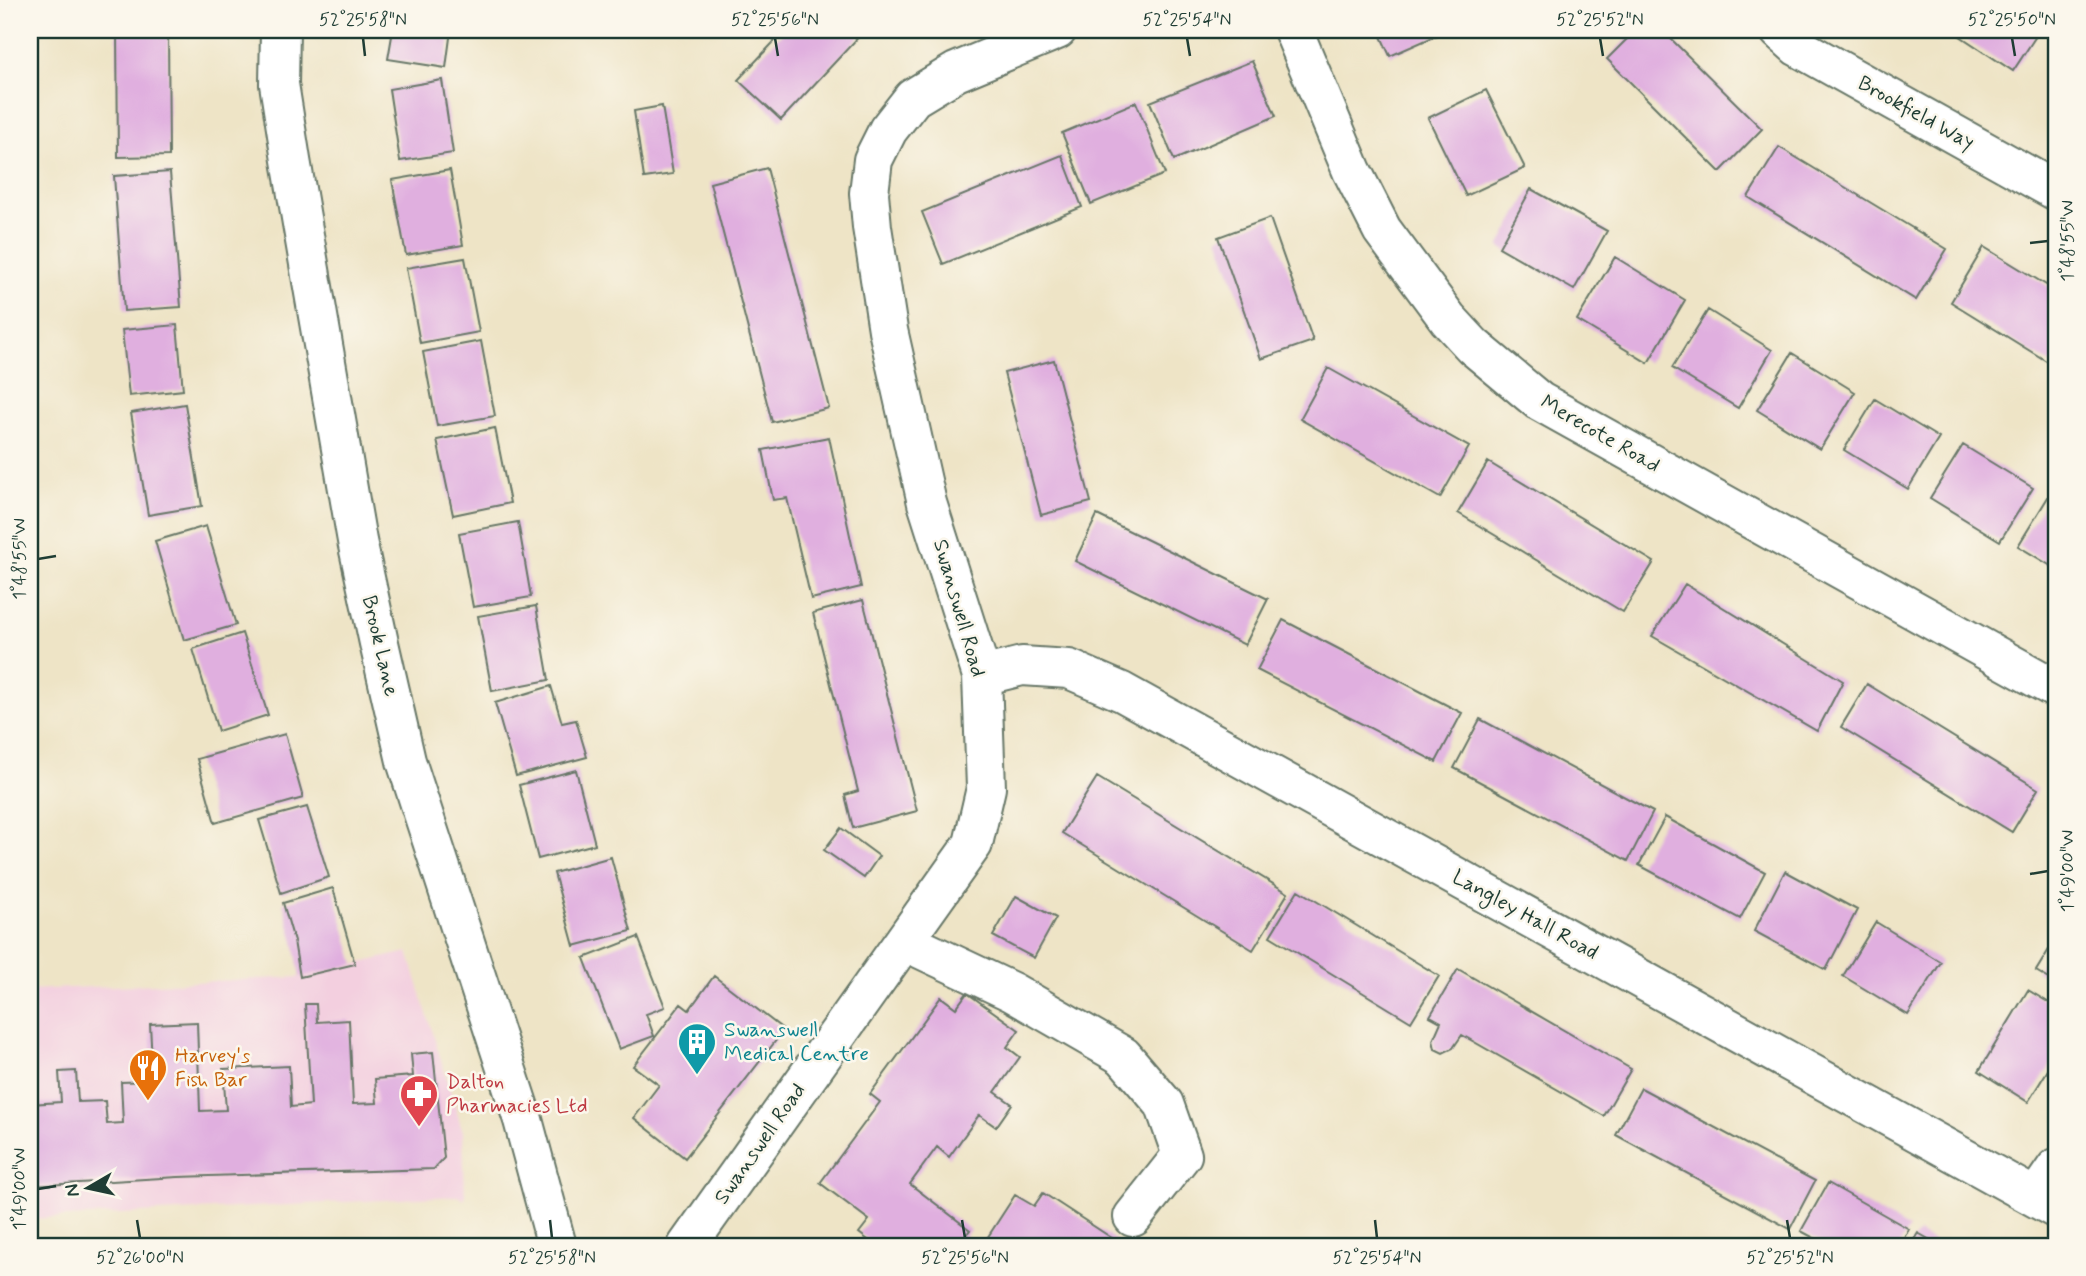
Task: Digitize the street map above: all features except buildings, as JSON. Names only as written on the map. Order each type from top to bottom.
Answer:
[{"type":"street","name":"Brook Lane","points":[[280,30],[279,84],[289,147],[357,541],[382,656],[406,761],[523,1120],[557,1246]]},
{"type":"street","name":"Swanswell Road","points":[[687,1246],[972,844],[986,788],[982,676],[927,503],[888,330],[869,193],[873,160],[888,130],[913,98],[956,72],[1057,30]]},
{"type":"street","name":"Merecote Road","points":[[1293,30],[1352,171],[1382,230],[1448,319],[1473,346],[1539,401],[2056,689]]},
{"type":"street","name":"Brookfield Way","points":[[1779,30],[1798,47],[2056,191]]},
{"type":"street","name":"Langley Hall Road","points":[[982,676],[1021,666],[1069,669],[1122,692],[2049,1191]]},
{"type":"street","points":[[904,941],[1012,992],[1123,1056],[1164,1104],[1182,1155],[1133,1217]]},
{"type":"shaded area","points":[[408,952],[463,1132],[465,1200],[457,1196],[30,1219],[30,990],[300,977]]},
{"type":"place","name":"Swanswell Medical Centre","points":[[697,1076]]},
{"type":"place","name":"Harvey's Fish Bar","points":[[148,1102]]},
{"type":"place","name":"Dalton Pharmacies Ltd","points":[[419,1128]]}]
